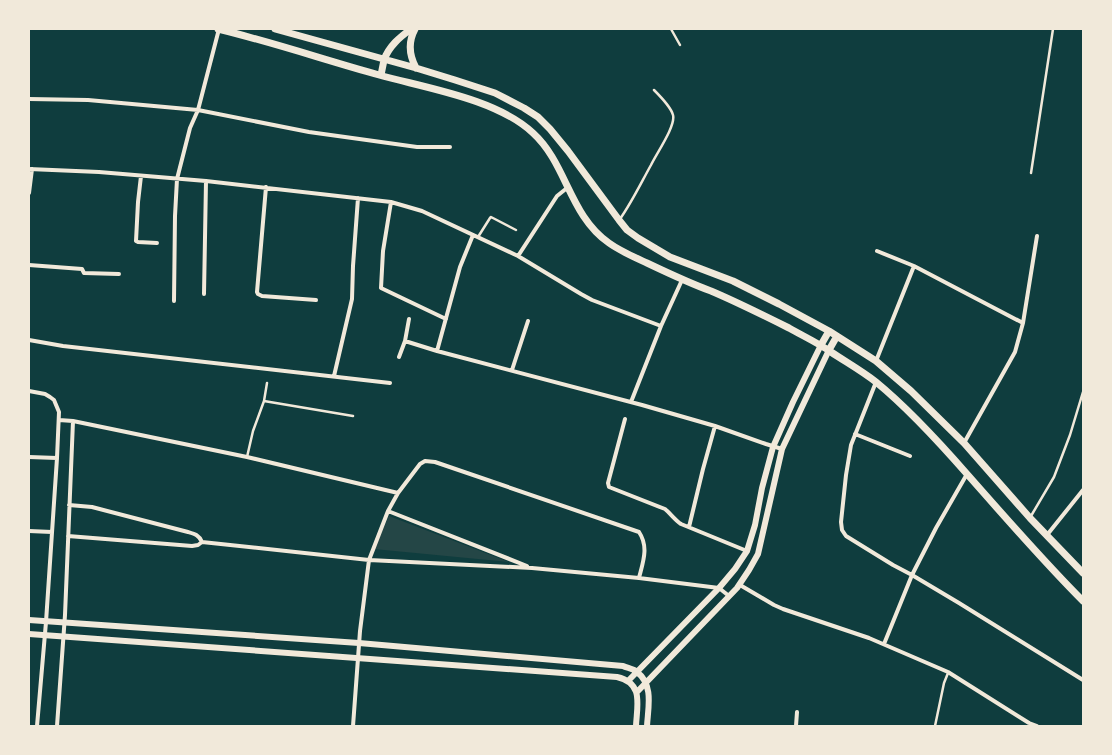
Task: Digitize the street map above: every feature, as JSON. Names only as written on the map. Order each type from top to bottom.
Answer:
[{"type":"main road","points":[[219,29],[454,94],[496,109],[523,125],[545,145],[557,165],[567,188],[592,230],[607,242],[627,254],[682,280],[762,314],[821,345],[876,382],[936,438],[1083,602]]},
{"type":"main road","points":[[276,29],[416,68],[495,93],[538,117],[568,151],[627,230],[670,257],[733,281],[779,304],[829,331],[876,362],[911,391],[964,443],[1030,518],[1083,573]]},
{"type":"main road","points":[[381,75],[384,59],[393,45],[400,37],[412,29]]},
{"type":"main road","points":[[415,29],[410,40],[410,48],[416,68]]},
{"type":"main road","points":[[821,345],[829,331]]},
{"type":"main road","points":[[829,350],[837,336]]},
{"type":"street","points":[[174,301],[177,179],[190,128],[198,110],[219,29]]},
{"type":"street","points":[[29,99],[88,100],[198,110],[309,132],[417,147],[450,147]]},
{"type":"street","points":[[29,194],[31,169],[206,181],[391,202],[422,211],[518,256],[592,300],[661,326]]},
{"type":"street","points":[[141,176],[136,241],[157,243]]},
{"type":"street","points":[[204,294],[206,181]]},
{"type":"street","points":[[266,187],[257,292],[262,296],[316,300]]},
{"type":"street","points":[[518,256],[557,196],[567,188]]},
{"type":"street","points":[[334,376],[352,299],[358,198]]},
{"type":"street","points":[[391,202],[383,251],[381,288],[446,319]]},
{"type":"street","points":[[437,351],[460,267],[473,235]]},
{"type":"street","points":[[964,443],[1015,352],[1024,323],[1037,236]]},
{"type":"street","points":[[877,251],[914,266],[1024,323]]},
{"type":"street","points":[[29,265],[82,269],[84,273],[119,274]]},
{"type":"street","points":[[876,362],[914,266]]},
{"type":"street","points":[[631,402],[661,326],[682,280]]},
{"type":"street","points":[[399,357],[405,341],[409,319]]},
{"type":"street","points":[[512,370],[528,321]]},
{"type":"street","points":[[29,340],[63,346],[390,382]]},
{"type":"street","points":[[405,341],[715,426],[782,449]]},
{"type":"street","points":[[628,681],[719,588],[735,569],[747,551],[755,525],[762,488],[773,447],[821,345]]},
{"type":"street","points":[[637,692],[740,584],[758,554],[782,449],[829,350]]},
{"type":"street","points":[[876,382],[851,445],[841,522],[842,530],[846,536],[1083,680]]},
{"type":"street","points":[[29,391],[45,394],[50,397],[54,400],[59,412],[46,622],[37,726]]},
{"type":"street","points":[[625,419],[608,486],[665,509],[678,522],[747,551]]},
{"type":"street","points":[[59,420],[73,421],[247,457],[398,493]]},
{"type":"street","points":[[57,726],[65,623],[73,421]]},
{"type":"street","points":[[689,527],[715,426]]},
{"type":"street","points":[[855,434],[910,456]]},
{"type":"street","points":[[29,457],[57,458]]},
{"type":"street","points":[[353,726],[359,643],[369,560],[388,511],[398,493],[420,464],[431,462],[639,532],[644,540],[645,550],[639,578]]},
{"type":"street","points":[[884,644],[912,575],[936,528],[967,474]]},
{"type":"street","points":[[1047,535],[1083,490]]},
{"type":"street","points":[[70,505],[92,507],[188,532],[200,537],[202,542]]},
{"type":"street","points":[[388,511],[532,568]]},
{"type":"street","points":[[29,531],[52,532]]},
{"type":"street","points":[[68,536],[192,546],[198,545],[202,542],[369,560],[532,568],[639,578],[719,588],[729,596]]},
{"type":"street","points":[[740,584],[783,609],[869,638],[948,672],[1023,719],[1037,726]]},
{"type":"street","points":[[29,620],[359,643],[623,666],[637,672],[648,687],[649,694],[646,726]]},
{"type":"street","points":[[29,634],[617,677],[628,681],[637,692],[638,701],[636,726]]},
{"type":"street","points":[[796,726],[797,712]]},
{"type":"lane","points":[[671,29],[680,45]]},
{"type":"lane","points":[[1031,173],[1053,29]]},
{"type":"lane","points":[[619,220],[658,153],[669,132],[673,120],[671,110],[654,90]]},
{"type":"lane","points":[[478,237],[491,217],[516,230]]},
{"type":"lane","points":[[247,457],[253,431],[264,400],[267,383]]},
{"type":"lane","points":[[1030,518],[1054,477],[1070,435],[1083,392]]},
{"type":"lane","points":[[264,400],[353,416]]},
{"type":"lane","points":[[935,726],[944,683],[948,672]]},
{"type":"shaded area","points":[[389,516],[509,562],[374,549]]}]
